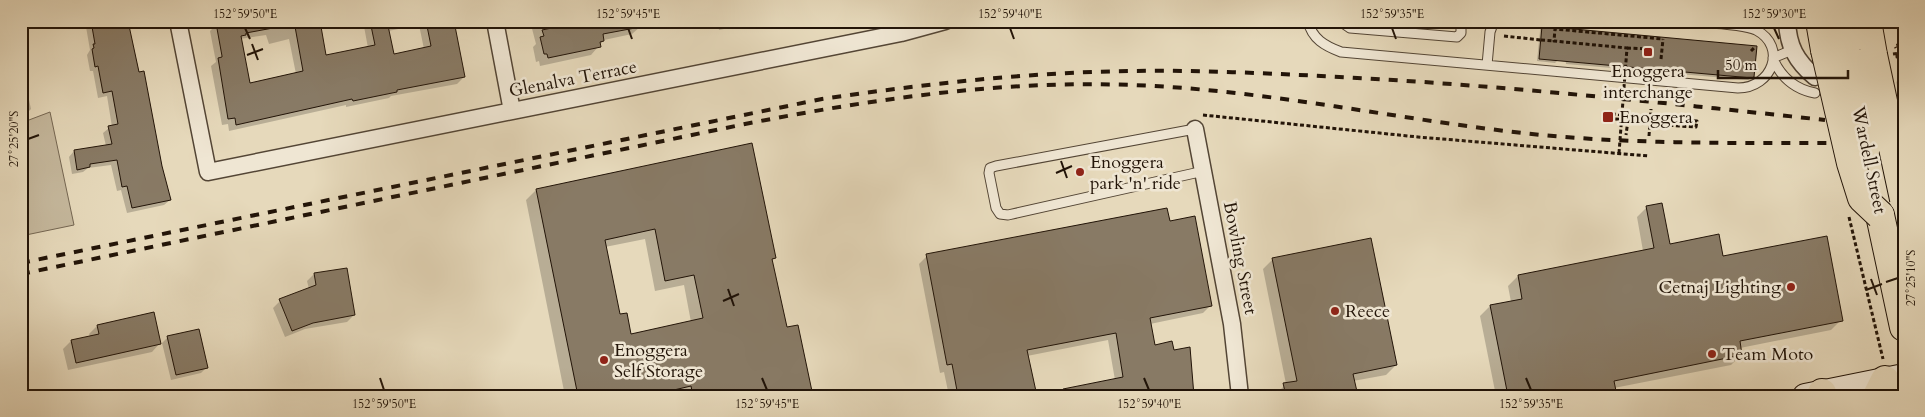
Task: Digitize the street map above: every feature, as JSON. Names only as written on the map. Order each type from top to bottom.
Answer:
[{"type":"highway","points":[[1820,21],[1836,51]]},
{"type":"highway","points":[[1836,51],[1841,21]]},
{"type":"highway","name":"Wardell Street","points":[[1867,21],[1904,199]]},
{"type":"highway","name":"Wardell Street","points":[[1836,51],[1851,163],[1862,198],[1880,215],[1904,327]]},
{"type":"main road","points":[[1816,395],[1887,378]]},
{"type":"street","name":"Glenalva Terrace","points":[[178,21],[208,172],[901,33],[946,21]]},
{"type":"street","points":[[496,21],[512,111]]},
{"type":"street","points":[[1786,21],[1788,41],[1792,50],[1815,85]]},
{"type":"street","name":"Bowling Street","points":[[1194,129],[1204,171],[1232,324],[1240,396]]},
{"type":"lane","points":[[1308,21],[1313,34],[1320,42],[1327,47],[1341,52],[1746,88],[1762,81],[1771,67],[1773,58]]},
{"type":"lane","points":[[1340,21],[1350,28],[1457,37],[1461,33],[1461,21]]},
{"type":"lane","points":[[1487,65],[1490,32],[1494,21]]},
{"type":"lane","points":[[1683,21],[1754,29],[1766,38],[1770,44],[1773,58],[1782,75],[1789,82],[1797,87],[1815,85]]},
{"type":"lane","points":[[1773,58],[1792,50]]},
{"type":"lane","points":[[1194,129],[990,168],[988,172],[996,208],[1000,214],[1008,215],[1204,171]]},
{"type":"path","points":[[1554,41],[1556,29],[1663,39],[1661,59]]},
{"type":"path","points":[[1504,36],[1649,49],[1648,58]]},
{"type":"path","points":[[1900,53],[1898,45],[1895,46],[1897,58],[1904,56]]},
{"type":"path","points":[[1750,51],[1754,46]]},
{"type":"path","points":[[1619,154],[1627,48]]},
{"type":"path","points":[[1649,136],[1651,110]]},
{"type":"path","points":[[1194,129],[1192,114],[1418,137],[1648,156]]},
{"type":"path","points":[[1626,135],[1628,120],[1605,118],[1605,114],[1697,121],[1696,127],[1649,124]]},
{"type":"path","points":[[1847,210],[1887,378]]},
{"type":"shaded area","points":[[50,112],[74,225],[21,236],[21,123]]},
{"type":"building","points":[[91,21],[128,21],[139,72],[144,71],[162,166],[171,200],[132,208],[127,186],[122,187],[117,160],[90,164],[90,167],[77,170],[74,150],[112,144],[108,126],[118,124],[112,91],[103,93],[98,66],[95,67],[92,49],[94,48],[93,44],[95,44]]},
{"type":"building","points":[[226,21],[273,21],[273,28],[246,33],[246,35],[241,36],[250,83],[303,71],[294,21],[320,21],[326,55],[375,45],[370,21],[387,21],[394,54],[431,46],[426,21],[454,21],[465,77],[397,90],[397,92],[353,101],[352,99],[236,125],[235,118],[228,119],[218,58],[222,56],[216,23]]},
{"type":"building","points":[[585,21],[634,21],[635,28],[603,34],[604,41],[600,42],[601,47],[548,58],[547,54],[544,54],[540,37],[544,36],[542,30]]},
{"type":"building","name":"Enoggera interchange","points":[[1542,26],[1757,46],[1754,77],[1539,59]]},
{"type":"building","points":[[752,143],[776,258],[772,259],[787,327],[798,325],[813,396],[693,396],[691,386],[648,396],[578,396],[536,189]],"holes":[[[655,229],[665,281],[694,275],[703,318],[631,334],[627,313],[620,314],[605,240]]]},
{"type":"building","points":[[1662,203],[1670,244],[1719,234],[1723,256],[1827,236],[1843,321],[1740,341],[1742,355],[1614,381],[1617,396],[1508,396],[1490,305],[1522,299],[1518,275],[1654,248],[1646,206]]},
{"type":"building","points":[[1167,208],[1170,221],[1195,216],[1212,306],[1150,318],[1155,345],[1172,341],[1174,350],[1190,347],[1194,396],[1064,396],[1063,389],[1123,377],[1116,333],[1027,350],[1037,396],[958,396],[952,364],[947,365],[926,254]]},
{"type":"building","name":"Reece","points":[[1371,238],[1397,365],[1353,374],[1358,396],[1286,396],[1283,383],[1297,381],[1272,258]]},
{"type":"building","points":[[347,268],[355,315],[313,323],[292,331],[279,299],[316,285],[314,273]]},
{"type":"building","points":[[154,312],[161,344],[76,363],[71,340],[99,334],[97,325]]},
{"type":"building","points":[[199,329],[208,368],[176,375],[167,336]]},
{"type":"tunnel","points":[[1874,90],[1891,91],[1904,88]]},
{"type":"railway","points":[[21,263],[822,99],[899,88],[1016,76],[1157,71],[1228,72],[1384,79],[1636,100],[1825,120]]},
{"type":"railway","points":[[21,274],[793,115],[889,99],[1035,85],[1083,84],[1184,88],[1286,99],[1490,129],[1577,138],[1723,143],[1832,143]]},
{"type":"place","name":"Enoggera interchange","points":[[1648,52]]},
{"type":"place","name":"Enoggera","points":[[1608,117]]},
{"type":"place","name":"Enoggera park 'n' ride","points":[[1080,172]]},
{"type":"place","name":"Cetnaj Lighting","points":[[1791,287]]},
{"type":"place","name":"Reece","points":[[1335,311]]},
{"type":"place","name":"Team Moto","points":[[1712,354]]},
{"type":"place","name":"Enoggera Self Storage","points":[[604,360]]}]
